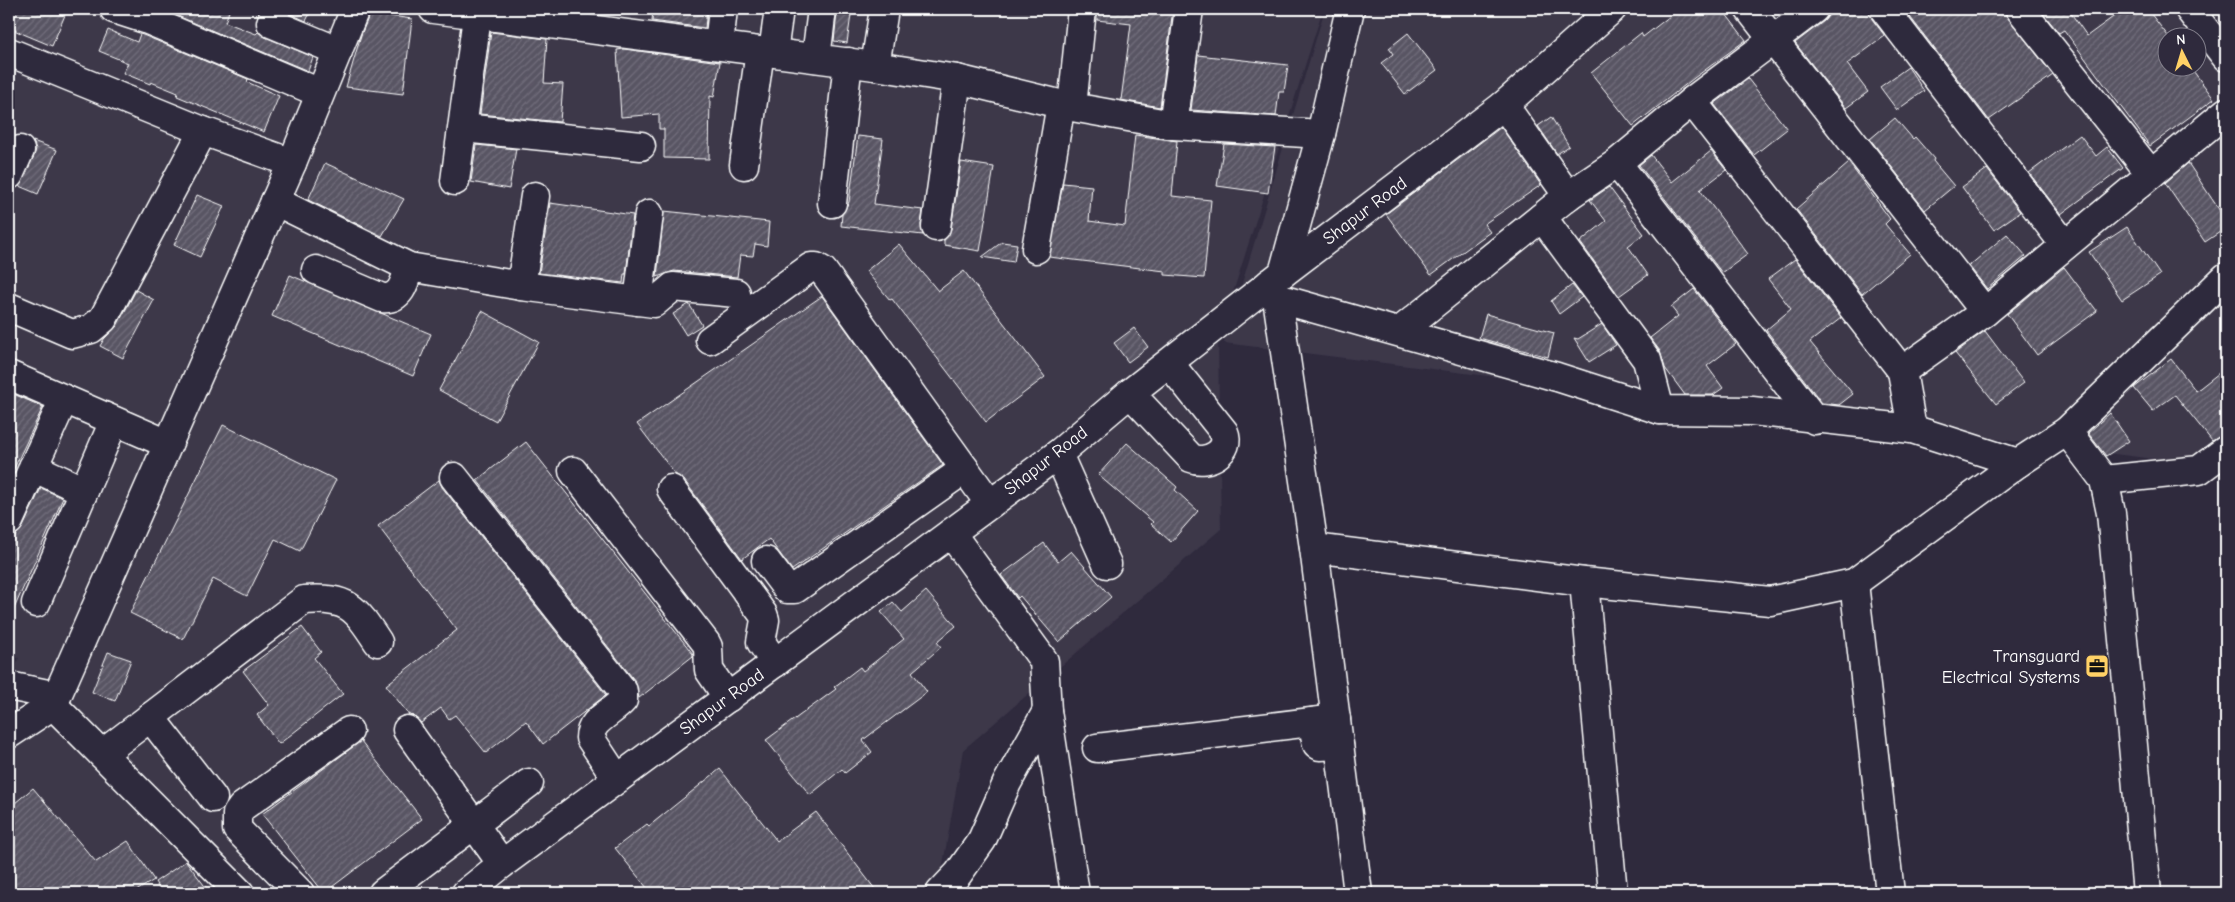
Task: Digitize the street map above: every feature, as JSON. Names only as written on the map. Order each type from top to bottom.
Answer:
[{"type":"street","points":[[114,9],[150,15],[320,92]]},
{"type":"street","points":[[276,9],[271,22],[338,51]]},
{"type":"street","points":[[9,734],[55,701],[292,163],[355,9]]},
{"type":"street","points":[[433,9],[478,12],[875,66],[957,79],[1067,106],[1173,125],[1321,134]]},
{"type":"street","points":[[720,45],[723,9]]},
{"type":"street","points":[[744,165],[767,51],[779,9]]},
{"type":"street","points":[[816,58],[822,9]]},
{"type":"street","points":[[875,66],[884,9]]},
{"type":"street","points":[[1036,249],[1067,106],[1082,9]]},
{"type":"street","points":[[1173,125],[1189,9]]},
{"type":"street","points":[[1350,9],[1321,134],[1277,284],[1314,548],[1329,729],[1358,893]]},
{"type":"street","name":"Shapur Road","points":[[466,893],[502,864],[1058,454],[1168,363],[1277,284],[1504,105],[1612,9]]},
{"type":"street","points":[[1749,9],[1985,312]]},
{"type":"street","points":[[1400,332],[1568,196],[1617,163],[1692,101],[1814,9]]},
{"type":"street","points":[[1884,9],[2065,245]]},
{"type":"street","points":[[2020,9],[2151,174]]},
{"type":"street","points":[[2189,9],[2226,57]]},
{"type":"street","points":[[455,181],[478,12]]},
{"type":"street","points":[[9,52],[204,131],[292,163]]},
{"type":"street","points":[[832,203],[848,62]]},
{"type":"street","points":[[936,226],[957,79]]},
{"type":"street","points":[[1692,101],[1902,371],[1912,429]]},
{"type":"street","points":[[1504,105],[1568,196]]},
{"type":"street","points":[[1902,371],[1985,312],[2226,112]]},
{"type":"street","points":[[463,128],[640,146]]},
{"type":"street","points":[[9,307],[72,334],[91,329],[103,319],[204,131]]},
{"type":"street","points":[[9,175],[20,150]]},
{"type":"street","points":[[1617,163],[1815,420]]},
{"type":"street","points":[[521,286],[535,196]]},
{"type":"street","points":[[275,201],[409,266],[521,286],[646,302],[673,287],[736,293]]},
{"type":"street","points":[[646,302],[649,214]]},
{"type":"street","points":[[1542,218],[1647,360],[1660,410]]},
{"type":"street","points":[[316,270],[382,298],[389,299],[394,297],[405,281],[409,266]]},
{"type":"street","points":[[710,340],[811,267],[816,267],[823,271],[990,504]]},
{"type":"street","points":[[1314,548],[1584,582],[1770,601],[1854,583],[2018,463],[2067,430],[2226,276]]},
{"type":"street","points":[[1277,284],[1400,332],[1660,410],[1752,411],[1815,420],[1912,429],[2018,463]]},
{"type":"street","points":[[1130,393],[1191,458],[1199,462],[1210,460],[1225,447],[1227,439],[1224,432],[1168,363]]},
{"type":"street","points":[[9,375],[168,444]]},
{"type":"street","points":[[9,522],[64,400]]},
{"type":"street","points":[[36,603],[114,421]]},
{"type":"street","points":[[2067,430],[2104,480],[2110,513],[2147,893]]},
{"type":"street","points":[[2104,480],[2199,470],[2226,450]]},
{"type":"street","points":[[1058,454],[1107,564]]},
{"type":"street","points":[[33,467],[84,491]]},
{"type":"street","points":[[766,561],[787,589],[795,589],[965,469]]},
{"type":"street","points":[[573,471],[706,643],[708,647],[709,670],[728,698]]},
{"type":"street","points":[[454,477],[623,691],[623,700],[595,724],[590,731],[590,738],[617,779]]},
{"type":"street","points":[[671,489],[763,614],[765,620],[762,642],[775,663]]},
{"type":"street","points":[[951,533],[1044,661],[1047,711],[1075,893]]},
{"type":"street","points":[[1584,582],[1613,893]]},
{"type":"street","points":[[1854,583],[1890,893]]},
{"type":"street","points":[[102,754],[304,600],[324,598],[346,604],[360,614],[378,642]]},
{"type":"street","points":[[9,686],[55,701],[102,754],[240,893]]},
{"type":"street","points":[[940,893],[958,874],[982,840],[1007,783],[1047,711]]},
{"type":"street","points":[[150,718],[212,798]]},
{"type":"street","points":[[1097,748],[1329,729]]},
{"type":"street","points":[[407,730],[502,864]]},
{"type":"street","points":[[300,893],[237,829],[237,814],[242,807],[349,732]]},
{"type":"street","points":[[383,893],[529,783]]},
{"type":"shaded area","points":[[9,9],[1323,9],[1218,340],[1221,529],[963,750],[938,893],[9,893],[9,676],[19,658],[9,657]]},
{"type":"shaded area","points":[[1325,9],[2226,9],[2226,468],[1224,343]]},
{"type":"building","points":[[9,9],[50,9],[65,15],[52,46],[9,28]]},
{"type":"building","points":[[161,9],[230,9],[225,22],[256,34],[258,32],[265,37],[313,57],[308,71]]},
{"type":"building","points":[[291,9],[312,9],[306,21],[291,14]]},
{"type":"building","points":[[653,9],[707,9],[705,28],[652,21]]},
{"type":"building","points":[[1097,9],[1173,9],[1160,107],[1121,100],[1131,24],[1097,20]]},
{"type":"building","points":[[1679,9],[1722,9],[1746,40],[1633,126],[1591,73],[1641,33],[1643,37]]},
{"type":"building","points":[[1829,9],[1869,9],[1872,19],[1885,36],[1847,64],[1868,92],[1846,108],[1795,43],[1824,21],[1828,16]]},
{"type":"building","points":[[1904,9],[2001,9],[2053,75],[1989,120]]},
{"type":"building","points":[[2044,9],[2068,9],[2087,36],[2124,9],[2147,9],[2162,28],[2158,28],[2158,78],[2198,78],[2214,99],[2150,146],[2064,30],[2059,33],[2041,11]]},
{"type":"building","points":[[370,13],[412,19],[403,94],[346,87],[361,35]]},
{"type":"building","points":[[837,13],[851,15],[847,43],[834,41]]},
{"type":"building","points":[[108,30],[137,42],[140,34],[143,35],[248,79],[247,82],[279,96],[264,132],[177,96],[178,93],[123,73],[128,63],[99,51]]},
{"type":"building","points":[[491,32],[547,39],[544,83],[563,84],[560,122],[480,114]]},
{"type":"building","points":[[1408,33],[1437,70],[1405,94],[1381,63],[1393,54],[1389,48]]},
{"type":"building","points":[[624,49],[720,62],[714,97],[710,96],[709,159],[664,158],[664,129],[659,129],[659,114],[621,117],[617,50]]},
{"type":"building","points":[[1198,55],[1288,65],[1284,92],[1279,92],[1276,116],[1191,110]]},
{"type":"building","points":[[1908,67],[1924,91],[1897,110],[1880,87]]},
{"type":"building","points":[[1748,79],[1787,129],[1754,155],[1714,104]]},
{"type":"building","points":[[1551,117],[1569,146],[1557,154],[1538,126]]},
{"type":"building","points":[[1895,118],[1913,139],[1915,137],[1954,186],[1925,210],[1870,139]]},
{"type":"building","points":[[1501,127],[1541,185],[1484,224],[1490,232],[1431,275],[1386,214]]},
{"type":"building","points":[[1135,135],[1177,141],[1172,196],[1211,200],[1204,278],[1165,275],[1165,271],[1049,257],[1063,183],[1092,186],[1089,221],[1125,226]]},
{"type":"building","points":[[2080,135],[2096,156],[2107,147],[2123,168],[2061,214],[2029,173]]},
{"type":"building","points":[[858,136],[883,139],[874,204],[923,210],[921,225],[923,235],[841,226],[842,214],[849,202]]},
{"type":"building","points":[[33,141],[57,150],[38,194],[19,186],[34,156],[36,149]]},
{"type":"building","points":[[1224,144],[1275,147],[1268,193],[1217,186]]},
{"type":"building","points":[[476,145],[516,149],[509,189],[471,182]]},
{"type":"building","points":[[1711,151],[1726,170],[1700,190],[1748,254],[1722,273],[1639,165],[1651,155],[1672,182]]},
{"type":"building","points":[[961,162],[994,167],[980,251],[944,245],[944,240],[951,229]]},
{"type":"building","points":[[325,163],[404,199],[382,236],[308,200]]},
{"type":"building","points":[[1849,163],[1890,219],[1885,224],[1910,254],[1862,294],[1796,209]]},
{"type":"building","points":[[2188,163],[2226,220],[2226,228],[2205,242],[2165,183]]},
{"type":"building","points":[[1987,169],[2020,212],[1994,230],[1962,187]]},
{"type":"building","points":[[1609,187],[1644,234],[1628,246],[1648,275],[1619,296],[1580,242],[1606,221],[1590,200]]},
{"type":"building","points":[[197,195],[224,206],[200,257],[174,245]]},
{"type":"building","points":[[550,203],[633,215],[626,274],[624,274],[623,283],[539,273]]},
{"type":"building","points":[[664,211],[769,222],[767,246],[755,244],[753,256],[740,255],[737,277],[674,271],[657,277]]},
{"type":"building","points":[[2127,227],[2160,275],[2122,300],[2089,252]]},
{"type":"building","points":[[2007,234],[2026,256],[1987,289],[1969,266]]},
{"type":"building","points":[[1002,242],[1017,244],[1014,262],[982,257]]},
{"type":"building","points":[[899,244],[938,291],[964,271],[1045,377],[986,422],[892,299],[890,300],[866,271]]},
{"type":"building","points":[[1795,259],[1841,318],[1810,342],[1853,394],[1839,405],[1822,403],[1766,330],[1791,309],[1768,279]]},
{"type":"building","points":[[2064,267],[2097,311],[2037,355],[2007,314]]},
{"type":"building","points":[[290,275],[431,334],[413,376],[272,316]]},
{"type":"building","points":[[1572,285],[1582,297],[1559,314],[1551,301]]},
{"type":"building","points":[[1694,289],[1736,344],[1707,366],[1723,388],[1713,395],[1685,395],[1665,368],[1660,351],[1650,338],[1678,316],[1671,307]]},
{"type":"building","points":[[136,290],[154,300],[123,358],[100,346],[117,326]]},
{"type":"building","points":[[822,296],[943,465],[792,570],[769,539],[742,559],[684,480],[675,474],[637,424]]},
{"type":"building","points":[[689,304],[702,325],[686,335],[673,314]]},
{"type":"building","points":[[482,311],[539,342],[496,421],[439,390]]},
{"type":"building","points":[[1486,314],[1554,333],[1548,357],[1479,338]]},
{"type":"building","points":[[1602,324],[1616,345],[1589,362],[1574,338],[1578,339]]},
{"type":"building","points":[[1134,328],[1148,347],[1128,362],[1114,343]]},
{"type":"building","points":[[1985,331],[2024,383],[1996,404],[1955,353]]},
{"type":"building","points":[[2171,359],[2196,391],[2219,373],[2226,382],[2226,432],[2223,435],[2212,441],[2175,395],[2153,411],[2134,388]]},
{"type":"building","points":[[9,392],[43,407],[9,479]]},
{"type":"building","points":[[2110,413],[2129,441],[2106,456],[2088,433]]},
{"type":"building","points":[[223,425],[336,480],[300,551],[275,539],[247,596],[213,579],[183,639],[130,613]]},
{"type":"building","points":[[526,442],[693,654],[693,656],[639,698],[635,681],[477,480]]},
{"type":"building","points":[[1127,443],[1177,487],[1175,490],[1198,511],[1171,542],[1151,524],[1153,522],[1098,475]]},
{"type":"building","points":[[439,480],[442,487],[606,695],[543,744],[526,721],[486,753],[455,715],[449,719],[441,708],[421,723],[414,716],[409,715],[386,685],[457,630],[378,526]]},
{"type":"building","points":[[41,488],[63,498],[9,620],[9,551],[16,535],[23,527]]},
{"type":"building","points":[[1044,543],[1058,562],[1071,551],[1111,597],[1059,642],[1020,596],[1018,598],[1001,575]]},
{"type":"building","points":[[926,591],[956,626],[937,642],[941,647],[912,672],[927,692],[863,740],[872,752],[845,773],[842,769],[810,795],[766,740],[836,689],[834,687],[860,667],[863,671],[904,639],[881,612],[893,602],[902,612]]},
{"type":"building","points":[[302,627],[321,652],[314,658],[343,694],[279,744],[257,715],[269,705],[243,671]]},
{"type":"building","points":[[108,652],[131,660],[115,701],[92,692]]},
{"type":"building","points":[[361,741],[422,819],[324,893],[262,814]]},
{"type":"building","points":[[720,769],[777,841],[816,812],[878,893],[651,893],[615,848],[647,824],[649,826]]},
{"type":"building","points":[[33,788],[96,862],[128,841],[154,880],[133,893],[9,893],[9,808]]},
{"type":"building","points":[[186,861],[210,893],[162,893],[155,882]]},
{"type":"place","name":"Transguard Electrical Systems","points":[[2097,666]]}]
